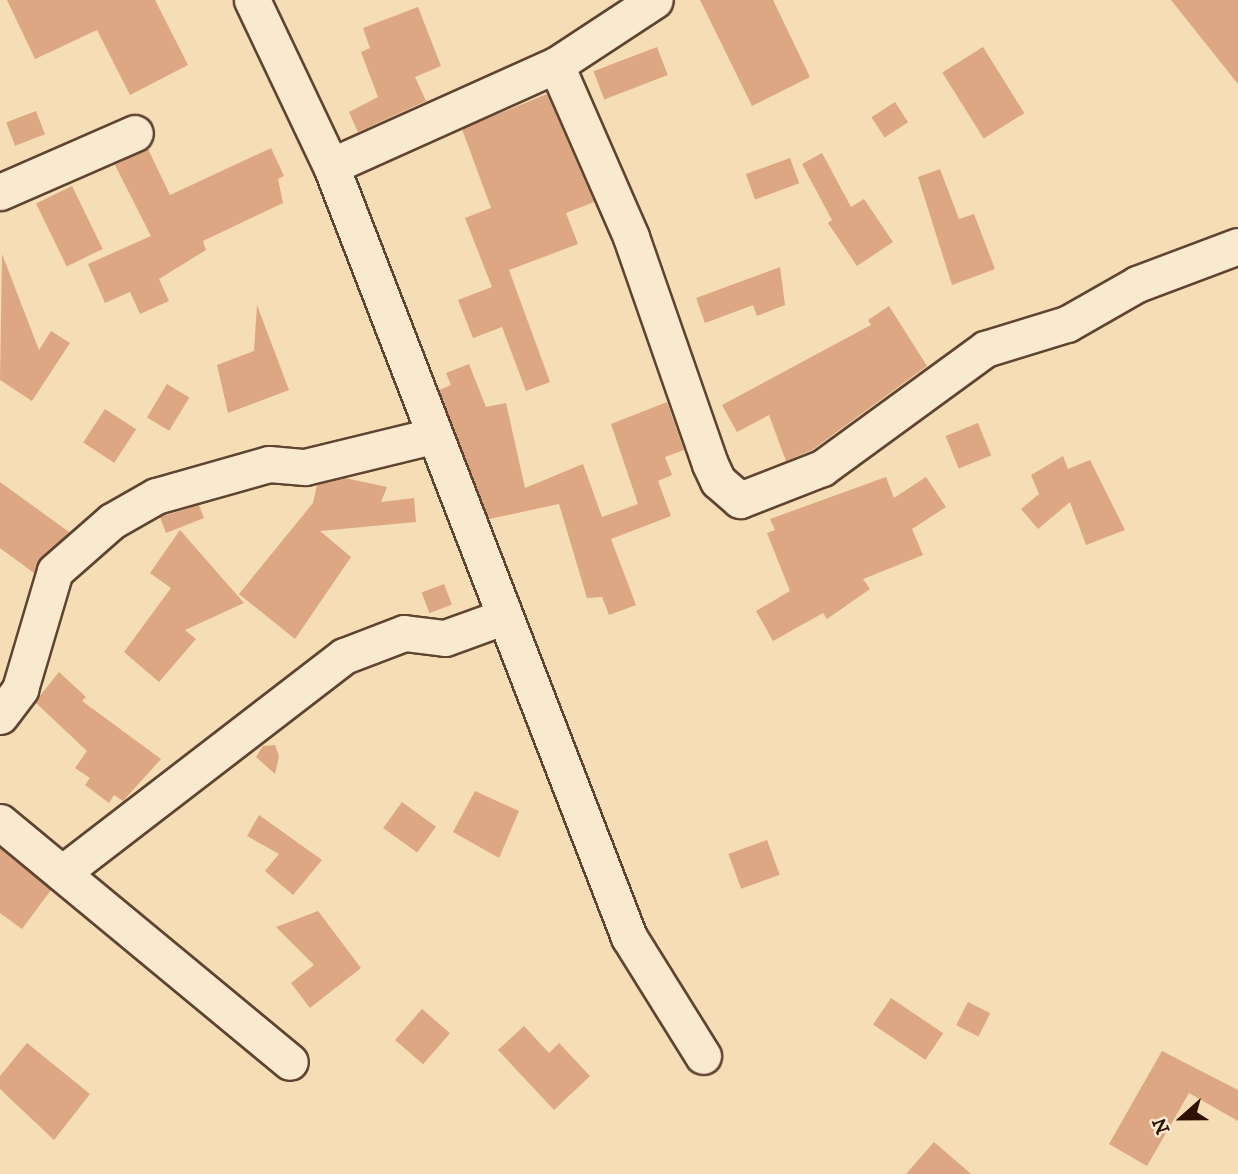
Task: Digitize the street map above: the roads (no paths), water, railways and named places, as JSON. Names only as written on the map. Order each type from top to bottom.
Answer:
[{"type":"street","points":[[252,0],[331,166],[432,436],[629,937],[703,1056]]},
{"type":"street","points":[[331,166],[555,65],[655,0]]},
{"type":"street","points":[[555,65],[631,237],[710,464],[718,481],[740,500],[822,468],[985,349],[1067,324],[1137,284],[1238,246]]},
{"type":"street","points":[[0,192],[135,133]]},
{"type":"street","points":[[0,716],[20,689],[55,570],[112,521],[156,496],[269,464],[315,465],[432,436]]},
{"type":"street","points":[[62,873],[345,656],[404,633],[445,638],[503,617]]},
{"type":"street","points":[[0,822],[290,1062]]}]
